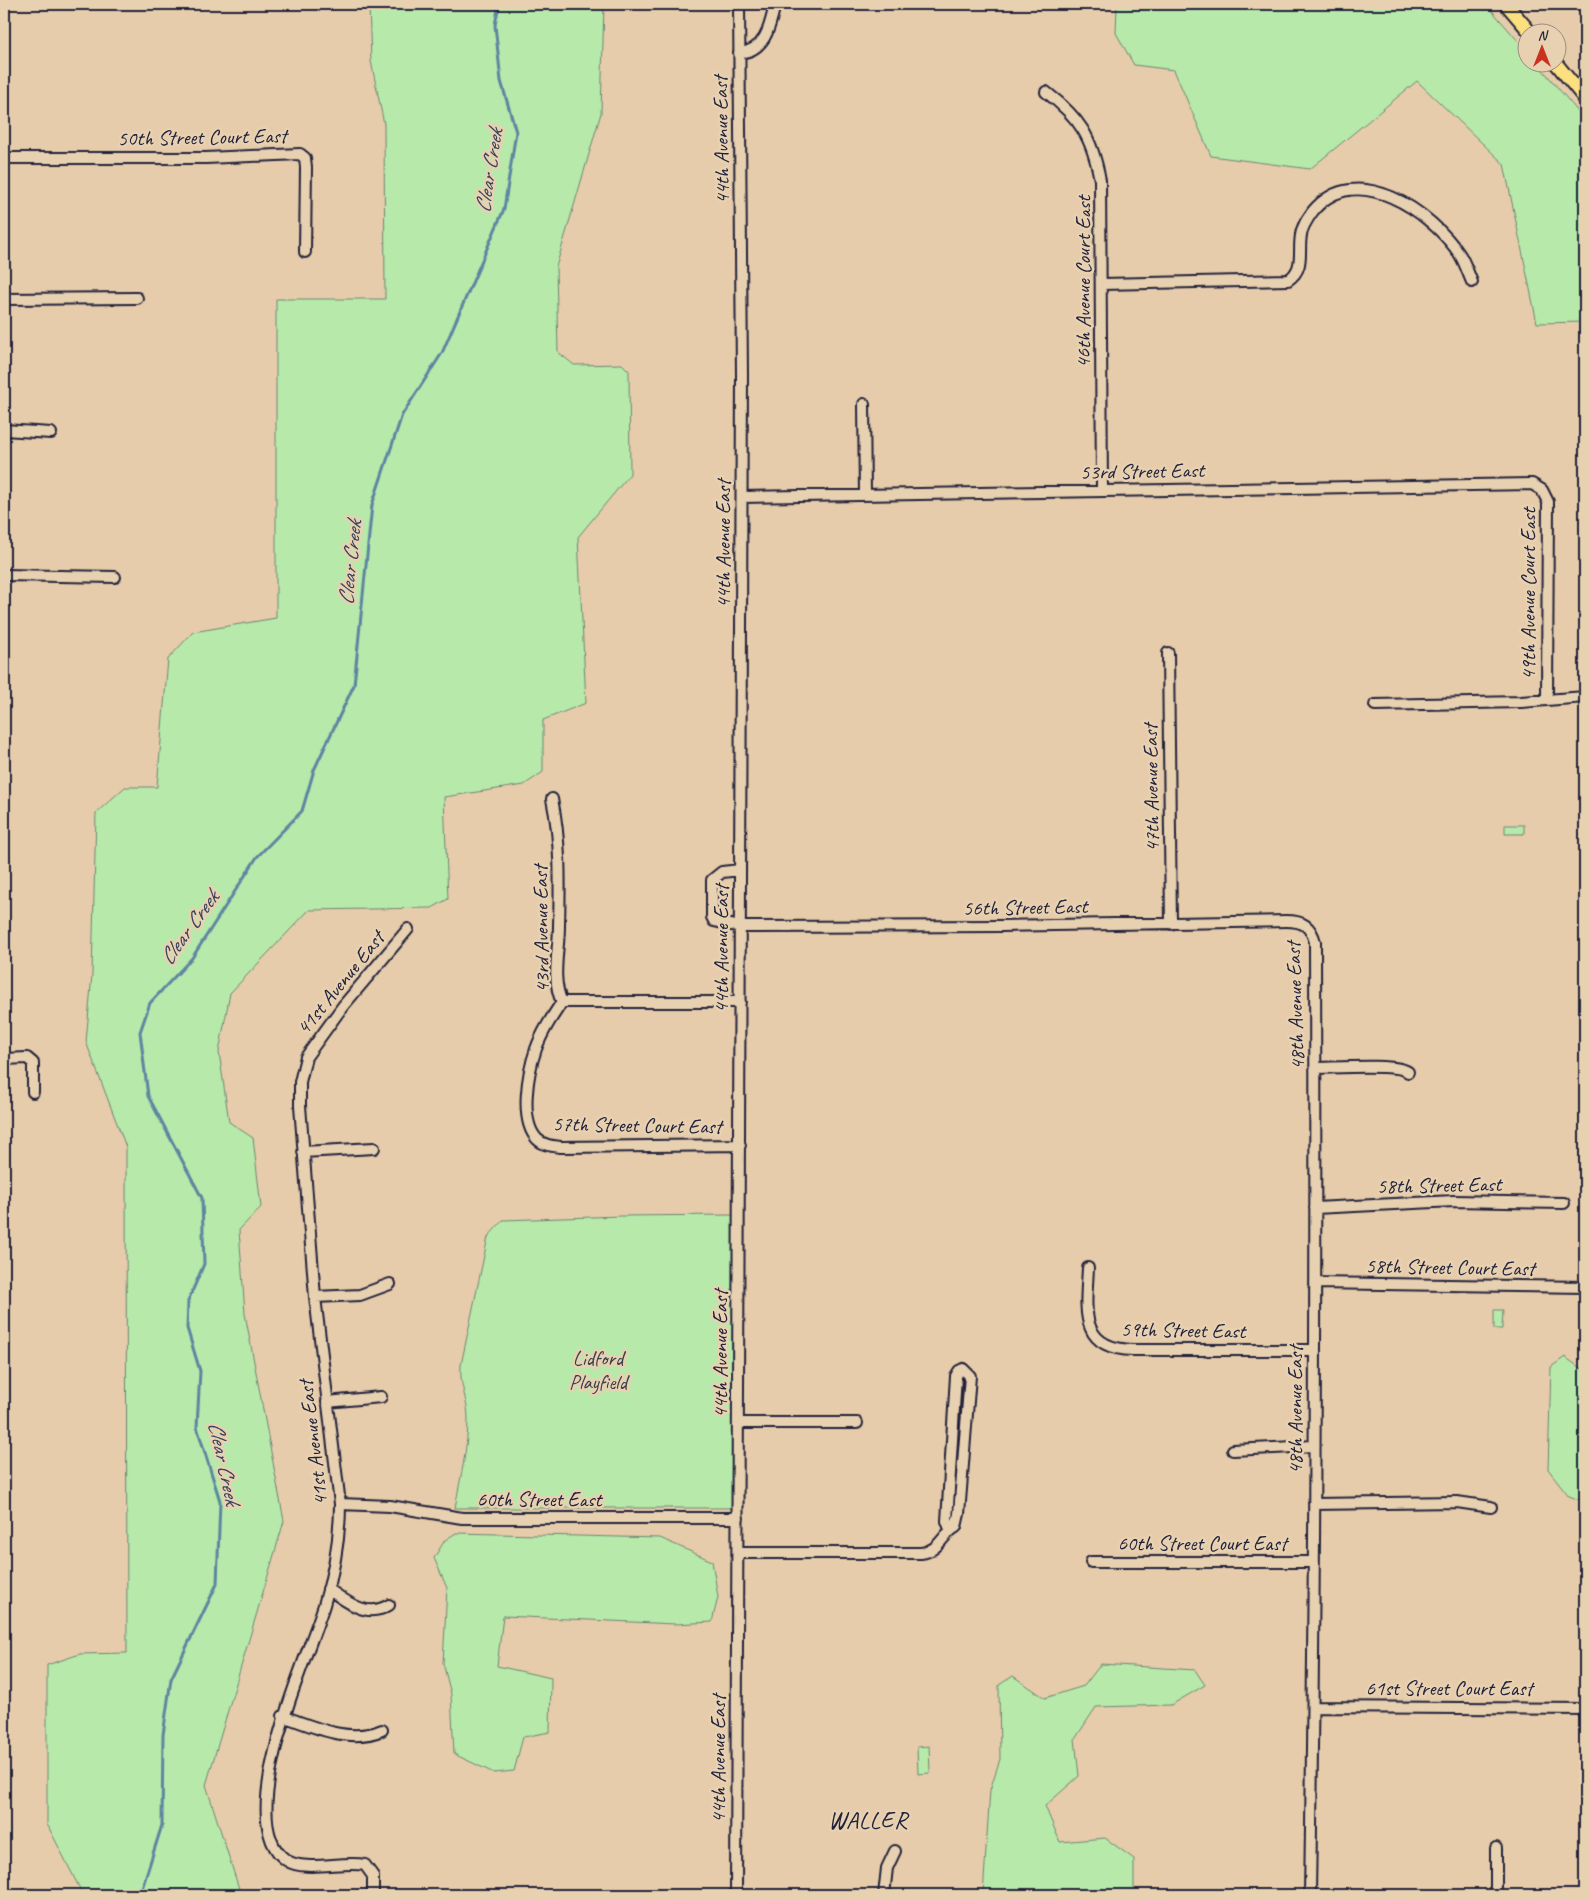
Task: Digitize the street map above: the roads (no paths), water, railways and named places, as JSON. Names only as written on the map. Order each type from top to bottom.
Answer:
[{"type":"main road","points":[[1506,4],[1521,22]]},
{"type":"main road","points":[[1563,72],[1585,99]]},
{"type":"street","name":"44th Avenue East","points":[[736,1895],[742,497],[739,4]]},
{"type":"street","points":[[739,53],[750,52],[761,45],[775,4]]},
{"type":"street","name":"46th Avenue Court East","points":[[1046,92],[1074,115],[1088,139],[1098,168],[1101,190],[1102,490]]},
{"type":"street","name":"50th Street Court East","points":[[4,158],[206,158],[300,154],[305,158],[306,167],[305,252]]},
{"type":"street","points":[[1102,284],[1288,280],[1299,267],[1301,233],[1312,212],[1332,196],[1343,192],[1365,190],[1391,197],[1428,220],[1460,255],[1472,282]]},
{"type":"street","points":[[4,299],[137,298]]},
{"type":"street","points":[[864,404],[865,495]]},
{"type":"street","points":[[4,430],[51,433]]},
{"type":"street","name":"53rd Street East","points":[[742,497],[1481,484],[1532,484],[1542,490]]},
{"type":"street","name":"49th Avenue Court East","points":[[1542,490],[1548,502],[1547,700]]},
{"type":"street","points":[[4,575],[114,577]]},
{"type":"street","name":"47th Avenue East","points":[[1168,653],[1171,924]]},
{"type":"street","points":[[1375,705],[1547,700],[1585,697]]},
{"type":"street","name":"43rd Avenue East","points":[[536,1138],[529,1120],[527,1102],[528,1075],[544,1030],[562,1002],[558,995],[557,975],[560,876],[552,799]]},
{"type":"street","name":"56th Street East","points":[[740,870],[722,872],[712,880],[712,917],[714,921],[740,927],[1171,924],[1286,920],[1299,921],[1308,927]]},
{"type":"street","name":"48th Avenue East","points":[[1308,927],[1315,942],[1313,1707],[1310,1895]]},
{"type":"street","name":"41st Avenue East","points":[[373,1895],[373,1876],[365,1865],[292,1864],[282,1857],[271,1841],[267,1824],[268,1800],[277,1742],[283,1716],[319,1620],[328,1589],[338,1542],[340,1504],[315,1297],[303,1152],[300,1082],[306,1057],[343,1006],[408,929]]},
{"type":"street","points":[[562,1002],[740,1002]]},
{"type":"street","points":[[4,1058],[27,1058],[33,1063],[33,1092]]},
{"type":"street","points":[[1315,1068],[1389,1067],[1402,1068],[1408,1072]]},
{"type":"street","name":"57th Street Court East","points":[[536,1138],[548,1145],[562,1147],[740,1145]]},
{"type":"street","points":[[303,1152],[374,1148]]},
{"type":"street","name":"58th Street East","points":[[1315,1208],[1454,1202],[1564,1203]]},
{"type":"street","name":"59th Street East","points":[[1088,1268],[1086,1320],[1099,1340],[1109,1348],[1132,1350],[1314,1350]]},
{"type":"street","name":"58th Street Court East","points":[[1315,1283],[1585,1287]]},
{"type":"street","points":[[315,1297],[360,1295],[390,1284]]},
{"type":"street","points":[[738,1553],[921,1553],[937,1547],[950,1529],[956,1527],[960,1502],[970,1376],[968,1371],[964,1369],[959,1371],[956,1376],[947,1522],[950,1529]]},
{"type":"street","points":[[327,1402],[381,1397]]},
{"type":"street","points":[[738,1423],[857,1423]]},
{"type":"street","points":[[1233,1450],[1314,1446]]},
{"type":"street","points":[[1314,1504],[1457,1502],[1491,1507]]},
{"type":"street","name":"60th Street East","points":[[340,1504],[390,1506],[462,1518],[738,1518]]},
{"type":"street","name":"60th Street Court East","points":[[1090,1562],[1313,1562]]},
{"type":"street","points":[[328,1589],[359,1609],[366,1611],[382,1609],[390,1605]]},
{"type":"street","name":"61st Street Court East","points":[[1313,1707],[1585,1709]]},
{"type":"street","points":[[283,1716],[326,1731],[344,1734],[371,1734],[382,1730]]},
{"type":"street","points":[[1496,1848],[1496,1895]]},
{"type":"street","points":[[884,1895],[887,1868],[895,1851]]},
{"type":"waterway","name":"Clear Creek","points":[[140,1895],[162,1825],[163,1735],[171,1679],[217,1584],[220,1501],[197,1427],[200,1371],[187,1328],[188,1301],[204,1264],[202,1198],[148,1096],[140,1032],[150,1003],[192,958],[257,857],[302,811],[314,770],[354,685],[372,505],[402,415],[442,353],[504,209],[516,132],[501,81],[495,25],[499,4]]},
{"type":"district","name":"WALLER","points":[[868,1820]]},
{"type":"park label","name":"Lidford Playfield","points":[[598,1370]]}]
